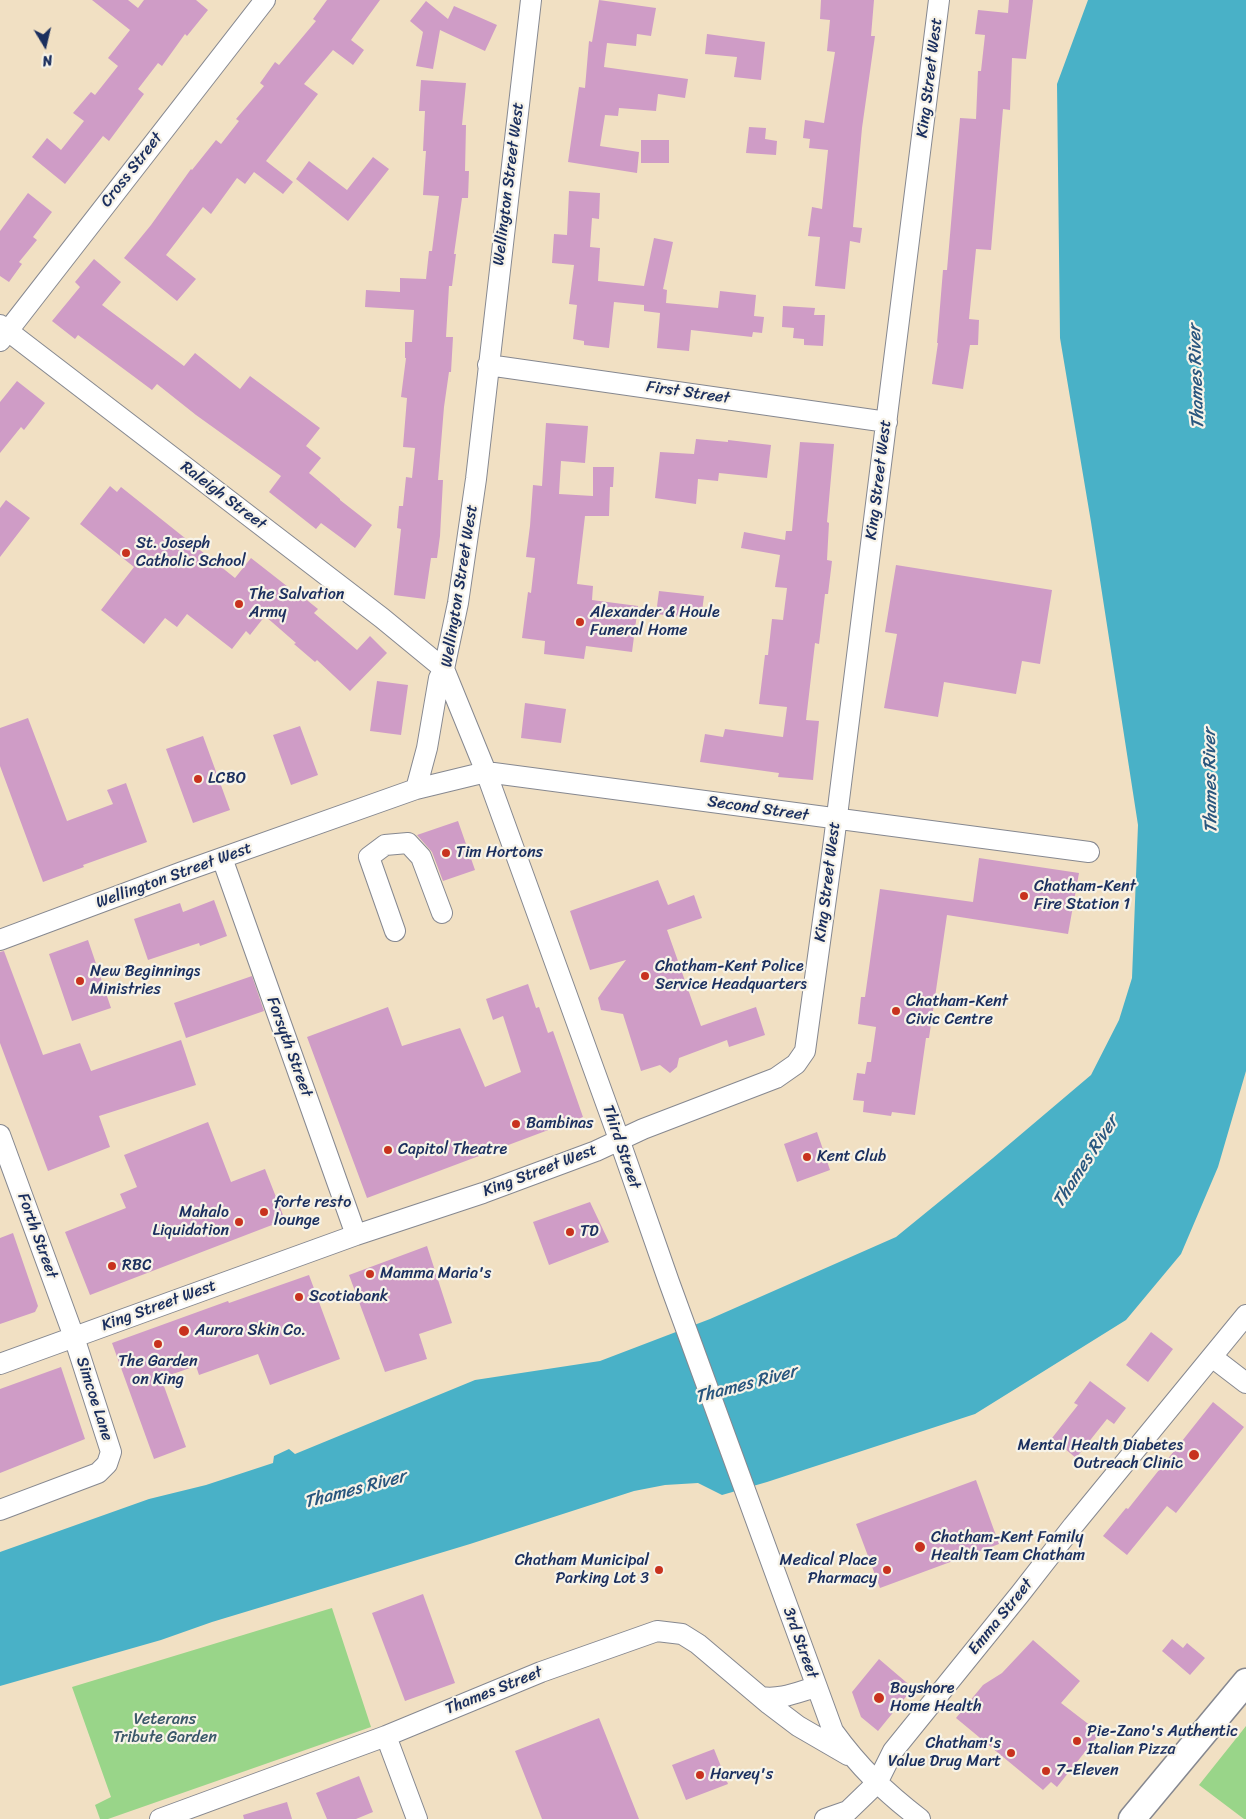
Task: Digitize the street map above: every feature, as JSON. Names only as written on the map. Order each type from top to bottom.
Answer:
[{"type":"main road","points":[[1132,1819],[1246,1682]]},
{"type":"street","name":"Cross Street","points":[[3,332],[265,0]]},
{"type":"street","name":"King Street West","points":[[0,1364],[356,1235],[491,1190],[596,1151],[619,1140],[776,1078],[796,1064],[805,1051],[887,422],[939,0]]},
{"type":"street","name":"Wellington Street West","points":[[0,940],[416,789],[486,772],[444,669],[458,603],[476,479],[528,2]]},
{"type":"street","name":"Raleigh Street","points":[[3,332],[382,618],[444,669]]},
{"type":"street","name":"First Street","points":[[488,365],[887,422]]},
{"type":"street","points":[[416,789],[427,748],[439,678],[444,669]]},
{"type":"street","name":"Second Street","points":[[486,772],[1089,852]]},
{"type":"street","name":"Third Street","points":[[486,772],[619,1140],[668,1282],[756,1522]]},
{"type":"street","points":[[395,931],[369,857],[385,845],[408,843],[421,857],[442,913]]},
{"type":"street","name":"Forsyth Street","points":[[222,858],[356,1235]]},
{"type":"street","name":"Forth Street","points":[[2,1148],[74,1337]]},
{"type":"street","name":"Emma Street","points":[[825,1819],[848,1811],[876,1784],[893,1752],[1038,1572],[1079,1518],[1246,1314]]},
{"type":"street","name":"Simcoe Lane","points":[[0,1510],[98,1472],[103,1469],[110,1458],[110,1446],[74,1337]]},
{"type":"street","points":[[1212,1357],[1246,1383]]},
{"type":"street","name":"3rd Street","points":[[756,1522],[833,1731],[876,1784],[920,1819]]},
{"type":"street","name":"Thames Street","points":[[160,1819],[386,1736],[541,1672],[657,1631],[682,1634],[698,1644],[798,1726],[855,1759]]},
{"type":"street","points":[[761,1697],[771,1699],[783,1697],[816,1687]]},
{"type":"street","points":[[386,1736],[418,1819]]},
{"type":"green space","name":"Veterans Tribute Garden","points":[[332,1608],[371,1727],[108,1819],[100,1819],[95,1805],[111,1797],[72,1687]]},
{"type":"green space","points":[[1246,1726],[1246,1819],[1244,1819],[1199,1785]]},
{"type":"water","name":"Thames River","points":[[1088,0],[1246,0],[1246,1071],[1218,1167],[1181,1254],[1126,1320],[975,1414],[722,1495],[698,1483],[665,1485],[634,1491],[470,1544],[212,1622],[161,1640],[0,1686],[0,1552],[149,1499],[206,1485],[273,1463],[274,1456],[289,1449],[295,1454],[475,1380],[600,1361],[710,1319],[896,1237],[1091,1075],[1119,1020],[1132,978],[1138,825],[1091,522],[1060,338],[1057,84]]},
{"type":"building","points":[[92,0],[128,0],[138,8],[144,0],[196,0],[208,10],[187,36],[185,34],[162,66],[158,63],[138,89],[144,94],[109,141],[103,136],[65,184],[32,157],[47,138],[61,150],[84,121],[73,113],[91,92],[95,95],[118,66],[108,58],[130,30]]},
{"type":"building","points":[[327,0],[380,0],[351,40],[364,50],[353,65],[333,50],[304,84],[318,94],[266,161],[293,182],[283,194],[254,172],[245,184],[237,178],[211,214],[203,207],[166,255],[196,279],[177,301],[124,258],[151,225],[191,169],[216,140],[221,144],[239,121],[236,119],[264,86],[260,83],[275,62],[279,65],[316,21],[313,19]]},
{"type":"building","points":[[599,0],[656,8],[651,36],[637,34],[636,46],[607,43],[604,67],[688,79],[685,98],[658,94],[656,111],[619,108],[618,116],[605,115],[600,146],[639,152],[637,173],[568,162],[579,87],[585,88],[589,41],[592,42]]},
{"type":"building","points":[[821,0],[874,0],[871,36],[875,36],[862,128],[853,227],[862,228],[860,243],[850,241],[845,289],[815,286],[820,237],[808,236],[812,207],[822,209],[828,150],[809,148],[810,139],[803,138],[805,120],[824,123],[835,52],[827,51],[830,20],[820,19]]},
{"type":"building","points":[[1009,0],[1033,0],[1026,59],[1012,58],[1010,110],[1003,109],[991,250],[976,249],[969,319],[979,320],[978,345],[970,345],[963,389],[932,384],[938,343],[943,270],[947,270],[960,118],[976,119],[978,71],[981,71],[985,35],[975,34],[978,10],[1008,13]]},
{"type":"building","points":[[426,1],[448,19],[454,6],[497,25],[485,51],[440,30],[433,69],[416,66],[423,32],[410,21]]},
{"type":"building","points":[[707,34],[765,42],[761,80],[734,77],[737,57],[705,54]]},
{"type":"building","points":[[421,80],[466,83],[462,125],[466,125],[465,171],[469,171],[468,198],[462,198],[454,254],[456,254],[452,286],[449,286],[446,337],[453,337],[451,372],[449,372],[444,407],[438,480],[443,480],[440,536],[437,558],[431,558],[425,599],[394,595],[401,529],[397,528],[399,506],[403,506],[406,477],[412,478],[415,448],[403,447],[407,398],[401,397],[406,358],[405,342],[412,342],[414,310],[365,307],[366,290],[400,292],[400,278],[426,279],[429,251],[432,251],[439,196],[423,195],[426,151],[423,151],[425,111],[419,111]]},
{"type":"building","points":[[749,127],[766,128],[765,139],[777,141],[776,155],[746,153]]},
{"type":"building","points":[[641,140],[669,140],[669,163],[641,163]]},
{"type":"building","points":[[373,157],[389,169],[348,221],[296,179],[309,161],[347,190]]},
{"type":"building","points":[[569,191],[600,193],[599,219],[592,218],[590,247],[600,248],[598,281],[644,286],[654,238],[673,242],[663,289],[667,290],[666,303],[718,308],[720,291],[756,295],[754,316],[764,317],[762,333],[753,332],[752,337],[691,330],[689,351],[657,348],[660,313],[644,311],[644,305],[614,302],[609,348],[584,345],[584,341],[573,339],[577,305],[569,304],[574,265],[552,263],[554,234],[567,235]]},
{"type":"building","points":[[28,193],[52,212],[33,237],[37,240],[19,262],[22,264],[9,282],[0,276],[0,231]]},
{"type":"building","points":[[94,259],[121,282],[102,305],[184,366],[195,353],[240,389],[250,376],[320,428],[306,446],[321,458],[309,473],[372,525],[355,548],[321,523],[316,529],[269,492],[281,476],[196,415],[157,384],[152,390],[78,335],[75,339],[52,321],[80,287],[75,282]]},
{"type":"building","points":[[783,306],[815,308],[814,315],[825,315],[823,346],[804,345],[804,339],[793,338],[794,328],[782,327]]},
{"type":"building","points":[[17,381],[45,403],[24,430],[21,427],[0,453],[0,402]]},
{"type":"building","points":[[546,423],[588,426],[585,463],[561,461],[559,494],[593,496],[593,467],[614,467],[613,487],[610,487],[609,516],[585,516],[577,584],[593,586],[592,600],[638,606],[632,652],[586,646],[584,659],[544,654],[545,641],[522,638],[528,592],[531,593],[535,558],[526,557],[533,485],[542,486]]},
{"type":"building","points":[[696,439],[728,442],[728,440],[771,445],[767,478],[719,473],[718,481],[698,479],[696,504],[655,498],[660,452],[694,454]]},
{"type":"building","points":[[800,442],[834,444],[827,522],[829,523],[827,560],[832,561],[828,594],[825,594],[819,644],[815,643],[806,720],[819,721],[813,780],[778,777],[779,773],[700,762],[705,734],[723,737],[725,729],[783,737],[787,707],[759,704],[772,619],[783,620],[787,588],[775,587],[780,555],[741,548],[744,532],[785,540],[786,531],[792,531]]},
{"type":"building","points":[[110,486],[117,492],[121,487],[235,578],[251,558],[318,609],[314,613],[357,650],[370,636],[387,653],[350,691],[317,660],[315,662],[294,644],[296,643],[265,616],[250,635],[246,631],[232,649],[187,614],[177,627],[165,618],[144,644],[101,610],[134,567],[80,524]]},
{"type":"building","points":[[6,500],[30,518],[0,557],[0,508]]},
{"type":"building","points":[[896,565],[1052,590],[1040,664],[1022,661],[1016,694],[944,682],[938,717],[884,708],[897,634],[885,632]]},
{"type":"building","points":[[659,591],[704,596],[701,619],[656,614]]},
{"type":"building","points":[[377,681],[408,685],[401,735],[370,731]]},
{"type":"building","points":[[525,703],[566,709],[561,743],[521,738]]},
{"type":"building","points":[[28,718],[67,821],[113,804],[107,790],[126,783],[147,842],[83,865],[84,867],[43,882],[0,766],[0,728]]},
{"type":"building","points":[[300,726],[318,775],[291,785],[273,735]]},
{"type":"building","name":"LCBO","points":[[203,736],[230,810],[193,823],[166,749]]},
{"type":"building","name":"Tim Hortons","points":[[458,821],[475,870],[443,881],[432,852],[417,835]]},
{"type":"building","name":"Chatham-Kent Civic Centre","points":[[979,858],[1079,873],[1068,934],[947,915],[929,1038],[926,1038],[915,1115],[892,1112],[891,1116],[863,1112],[864,1101],[853,1100],[857,1073],[865,1074],[867,1062],[871,1062],[876,1027],[858,1024],[861,997],[865,997],[880,889],[973,902]]},
{"type":"building","name":"Chatham-Kent Police Service Headquarters","points":[[658,880],[668,905],[694,895],[702,918],[667,930],[701,1026],[756,1007],[765,1035],[729,1047],[727,1040],[679,1058],[677,1067],[670,1073],[660,1065],[641,1071],[623,1014],[601,1010],[598,998],[626,960],[590,970],[570,911]]},
{"type":"building","points":[[214,900],[227,936],[200,946],[199,943],[148,960],[134,919],[180,903],[183,912]]},
{"type":"building","name":"New Beginnings Ministries","points":[[88,940],[111,1008],[72,1021],[49,954]]},
{"type":"building","points":[[4,951],[43,1055],[80,1043],[91,1071],[181,1040],[196,1085],[99,1116],[110,1147],[48,1171],[0,1043],[0,952]]},
{"type":"building","points":[[252,976],[264,1011],[186,1038],[174,1003]]},
{"type":"building","points":[[528,984],[536,1008],[539,1007],[548,1033],[553,1031],[583,1117],[367,1198],[307,1037],[388,1007],[402,1046],[460,1028],[485,1087],[521,1072],[503,1016],[493,1020],[486,999]]},
{"type":"building","points":[[208,1122],[231,1182],[265,1169],[285,1220],[90,1295],[65,1232],[126,1208],[120,1194],[137,1187],[124,1155]]},
{"type":"building","name":"Kent Club","points":[[817,1132],[830,1170],[797,1182],[784,1144]]},
{"type":"building","name":"TD","points":[[590,1202],[609,1242],[549,1265],[533,1222]]},
{"type":"building","points":[[13,1233],[38,1306],[35,1312],[0,1324],[0,1238]]},
{"type":"building","points":[[427,1246],[452,1323],[419,1334],[427,1359],[385,1372],[349,1275]]},
{"type":"building","points":[[309,1275],[340,1359],[270,1385],[258,1354],[199,1375],[196,1366],[161,1378],[186,1447],[154,1459],[112,1343],[228,1301],[229,1303]]},
{"type":"building","points":[[1151,1332],[1173,1349],[1148,1382],[1126,1365]]},
{"type":"building","points":[[61,1367],[85,1439],[0,1473],[0,1389]]},
{"type":"building","points":[[1090,1381],[1126,1408],[1114,1424],[1107,1419],[1076,1458],[1052,1438],[1078,1405],[1074,1403]]},
{"type":"building","points":[[1213,1402],[1244,1427],[1176,1513],[1167,1506],[1127,1555],[1103,1536],[1126,1508],[1128,1509]]},
{"type":"building","points":[[976,1480],[999,1544],[880,1588],[856,1524]]},
{"type":"building","points":[[423,1594],[455,1683],[405,1701],[372,1613]]},
{"type":"building","points":[[1172,1639],[1183,1648],[1187,1643],[1205,1658],[1190,1675],[1162,1651]]},
{"type":"building","points":[[1033,1640],[1080,1681],[1061,1703],[1100,1733],[1057,1787],[1051,1782],[1043,1790],[956,1718],[983,1685],[1002,1673]]},
{"type":"building","points":[[879,1659],[913,1688],[878,1731],[861,1717],[852,1692]]},
{"type":"building","points":[[599,1718],[639,1819],[542,1819],[515,1751]]},
{"type":"building","name":"Harvey's","points":[[714,1749],[728,1784],[686,1800],[672,1765]]},
{"type":"building","points":[[359,1776],[373,1812],[356,1819],[327,1819],[316,1793]]},
{"type":"building","points":[[287,1802],[292,1819],[244,1819],[243,1815]]},
{"type":"place","name":"St. Joseph Catholic School","points":[[126,553]]},
{"type":"place","name":"The Salvation Army","points":[[239,604]]},
{"type":"place","name":"Alexander & Houle Funeral Home","points":[[580,622]]},
{"type":"place","name":"LCBO","points":[[198,779]]},
{"type":"place","name":"Tim Hortons","points":[[446,853]]},
{"type":"place","name":"Chatham-Kent Fire Station 1","points":[[1024,896]]},
{"type":"place","name":"Chatham-Kent Police Service Headquarters","points":[[645,976]]},
{"type":"place","name":"New Beginnings Ministries","points":[[80,981]]},
{"type":"place","name":"Chatham-Kent Civic Centre","points":[[896,1011]]},
{"type":"place","name":"Bambinas","points":[[516,1124]]},
{"type":"place","name":"Capitol Theatre","points":[[388,1150]]},
{"type":"place","name":"Kent Club","points":[[807,1157]]},
{"type":"place","name":"forte resto lounge","points":[[264,1212]]},
{"type":"place","name":"Mahalo Liquidation","points":[[239,1222]]},
{"type":"place","name":"TD","points":[[570,1232]]},
{"type":"place","name":"RBC","points":[[112,1266]]},
{"type":"place","name":"Mamma Maria's","points":[[370,1274]]},
{"type":"place","name":"Scotiabank","points":[[299,1297]]},
{"type":"place","name":"Aurora Skin Co.","points":[[184,1331]]},
{"type":"place","name":"The Garden on King","points":[[158,1344]]},
{"type":"place","name":"Mental Health Diabetes Outreach Clinic","points":[[1194,1455]]},
{"type":"place","name":"Chatham-Kent Family Health Team Chatham","points":[[920,1547]]},
{"type":"place","name":"Chatham Municipal Parking Lot 3","points":[[659,1570]]},
{"type":"place","name":"Medical Place Pharmacy","points":[[887,1570]]},
{"type":"place","name":"Bayshore Home Health","points":[[879,1698]]},
{"type":"place","name":"Pie-Zano's Authentic Italian Pizza","points":[[1077,1741]]},
{"type":"place","name":"Chatham's Value Drug Mart","points":[[1011,1753]]},
{"type":"place","name":"7-Eleven","points":[[1046,1771]]},
{"type":"place","name":"Harvey's","points":[[700,1775]]}]
